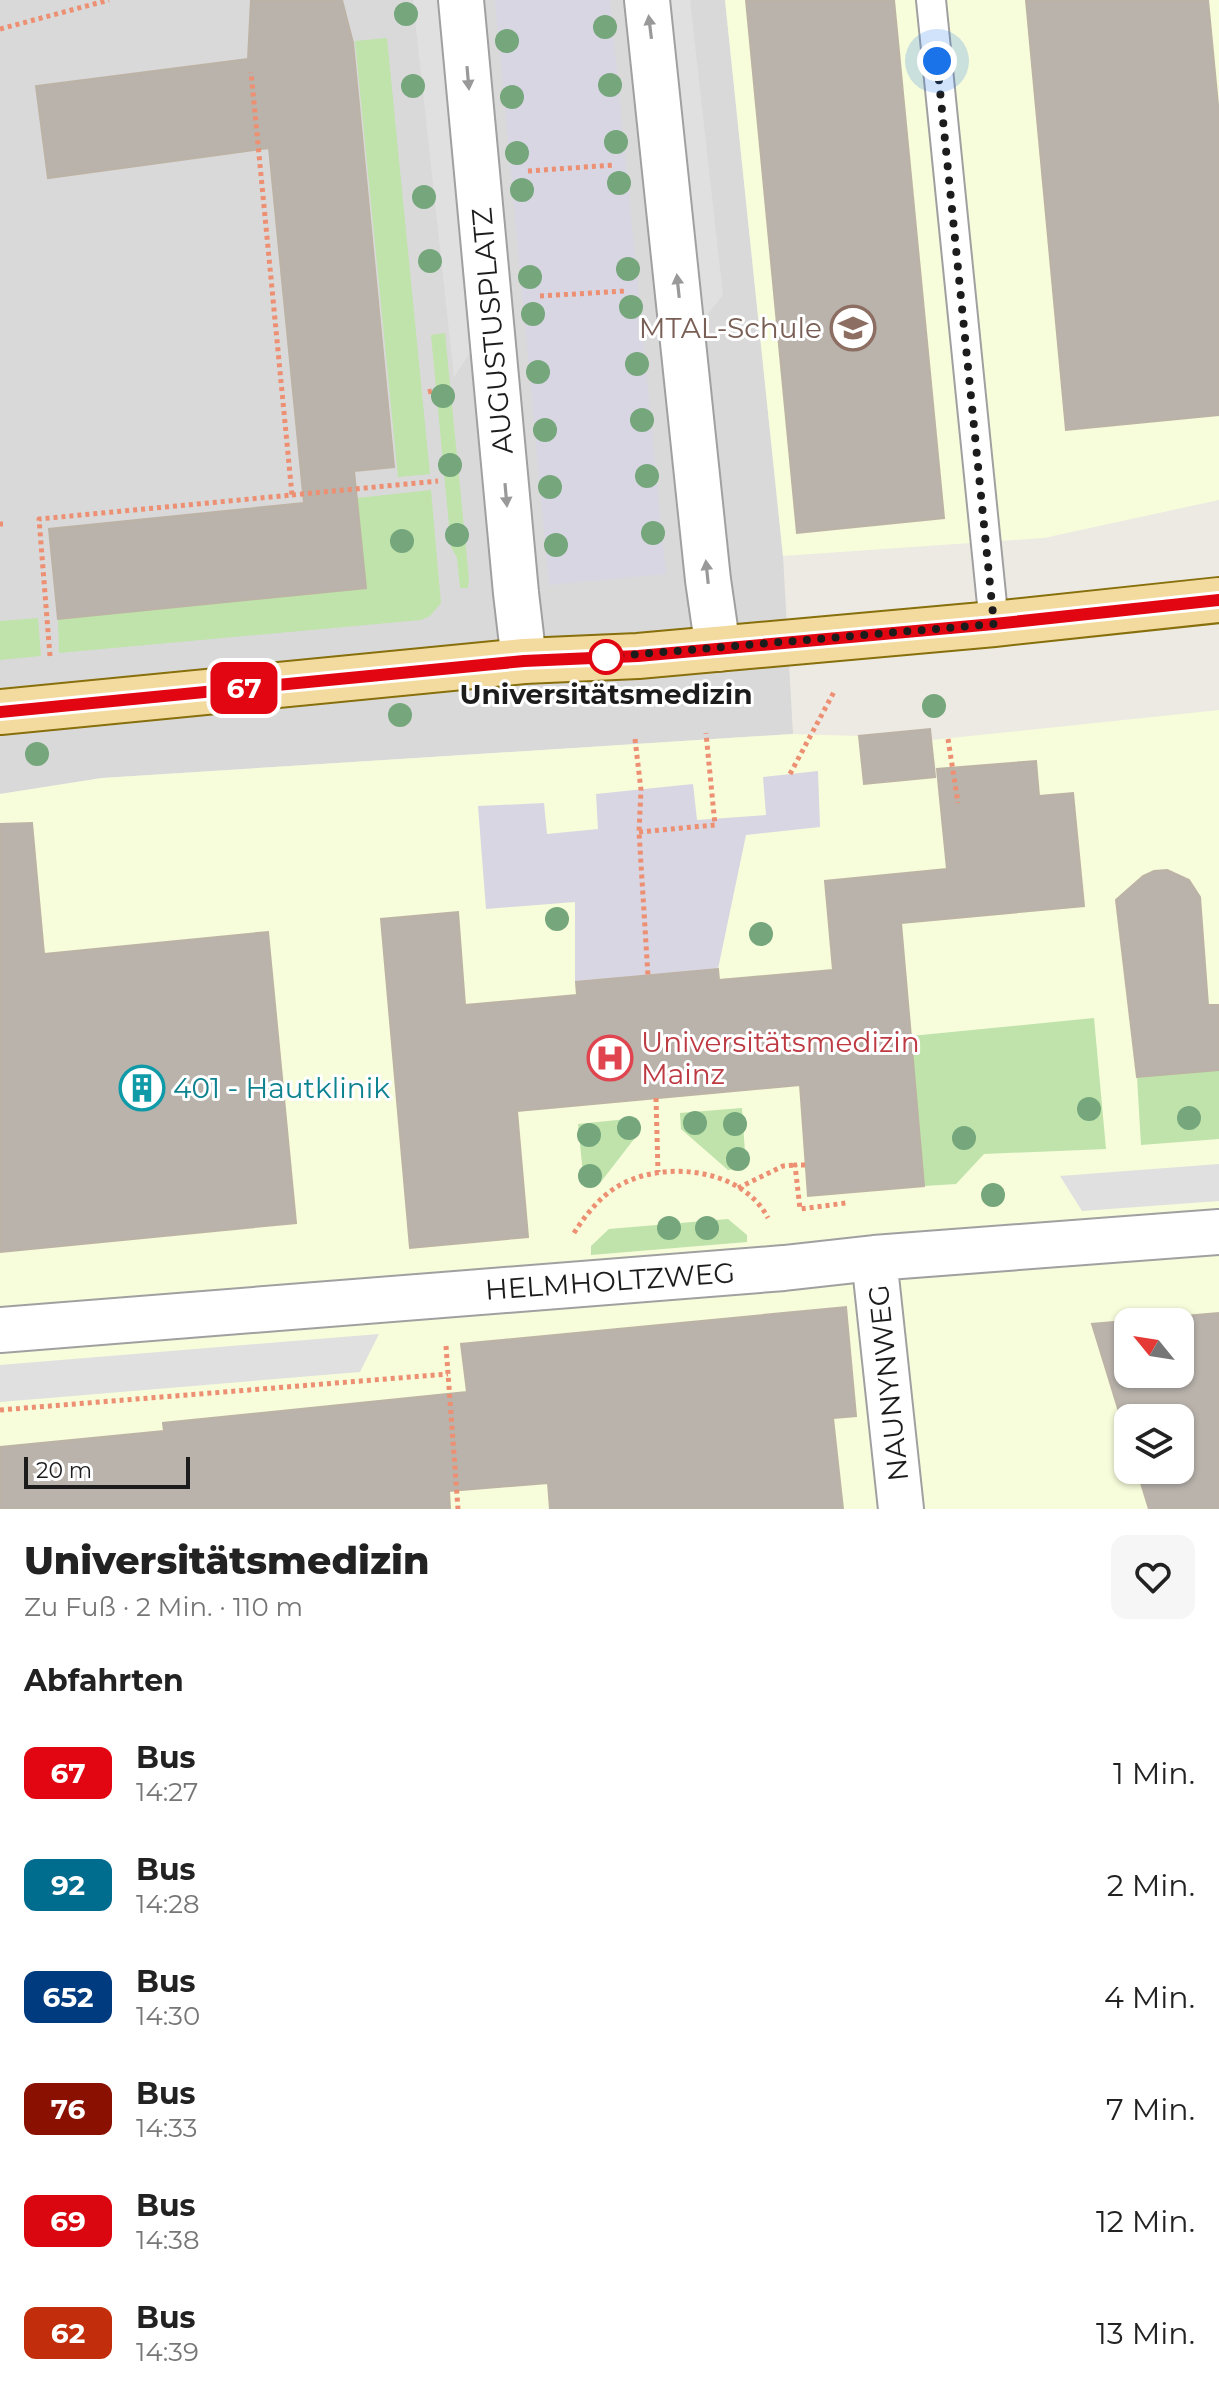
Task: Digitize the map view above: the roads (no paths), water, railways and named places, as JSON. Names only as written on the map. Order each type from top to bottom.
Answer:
[{"type":"main road","points":[[0,712],[524,661],[718,649],[994,624],[1219,600]]},
{"type":"street","name":"AUGUSTUSPLATZ","points":[[461,0],[524,661]]},
{"type":"street","points":[[647,0],[708,580],[718,649]]},
{"type":"street","name":"HELMHOLTZWEG","points":[[0,1330],[1219,1232]]},
{"type":"street","name":"NAUNYNWEG","points":[[874,1258],[901,1509]]},
{"type":"lane","points":[[931,0],[994,624]]},
{"type":"place","name":"MTAL-Schule","points":[[853,328]]},
{"type":"place","name":"Universitätsmedizin","points":[[606,657]]},
{"type":"place","name":"Universitätsmedizin Mainz","points":[[610,1058]]},
{"type":"place","name":"401 - Hautklinik","points":[[142,1088]]}]
